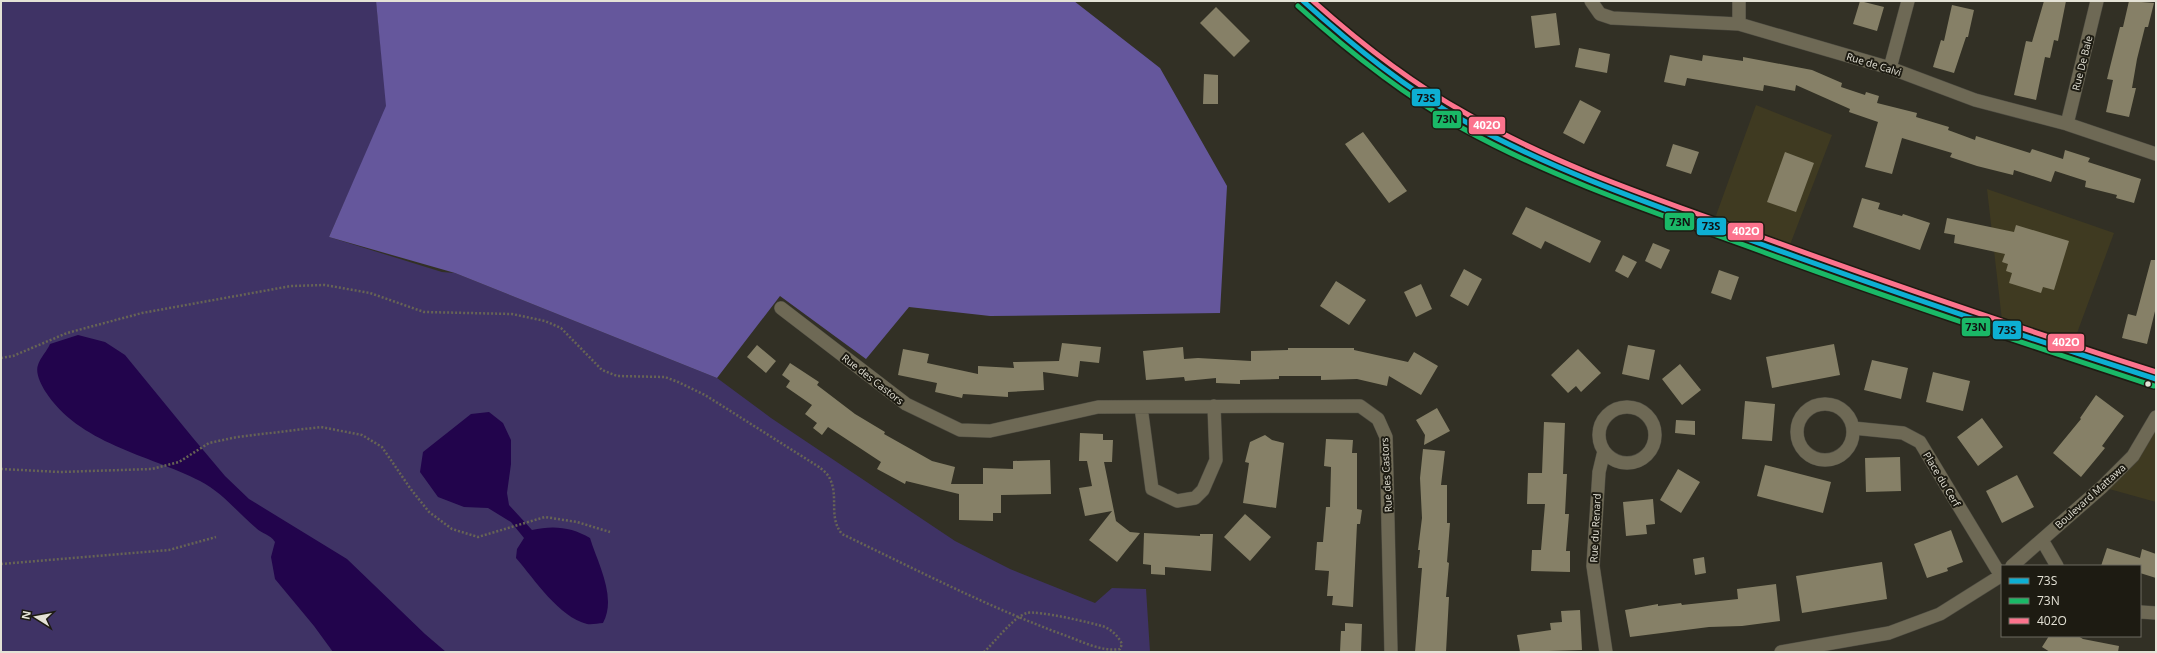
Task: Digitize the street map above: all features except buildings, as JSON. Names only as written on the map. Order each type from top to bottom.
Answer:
[{"type":"street","points":[[1303,1],[1363,53],[1416,91],[1465,122],[1531,155],[1694,220],[1796,258],[2156,379]]},
{"type":"street","name":"Rue de Calvi","points":[[1591,1],[1600,14],[1612,18],[1739,24],[1890,68],[1975,100],[2067,124],[2156,154]]},
{"type":"street","points":[[1739,1],[1739,24]]},
{"type":"street","points":[[1890,68],[1908,1]]},
{"type":"street","name":"Rue De Bale","points":[[2067,124],[2097,1]]},
{"type":"street","name":"Rue des Castors","points":[[781,308],[906,404],[960,430],[990,431],[1098,407],[1360,406],[1378,419],[1386,437],[1392,652]]},
{"type":"street","points":[[1821,404],[1838,407],[1850,419],[1853,428],[1853,438],[1849,447],[1843,454],[1834,459],[1825,461],[1815,459],[1807,454],[1800,447],[1797,438],[1797,428],[1800,419],[1806,412],[1821,404]]},
{"type":"street","points":[[1141,407],[1152,489],[1177,501],[1195,498],[1203,490],[1216,460],[1214,406]]},
{"type":"street","name":"Rue du Renard","points":[[1604,451],[1618,462],[1628,463],[1641,459],[1651,450],[1654,441],[1652,423],[1639,410],[1625,408],[1612,411],[1606,417],[1599,434],[1604,451],[1598,472],[1593,566],[1606,652]]},
{"type":"street","name":"Boulevard Mattawa","points":[[2013,565],[2102,487],[2133,456],[2156,417]]},
{"type":"street","name":"Place du Cerf","points":[[1853,428],[1903,433],[1920,442],[2001,575]]},
{"type":"street","points":[[2042,540],[2056,565]]},
{"type":"street","points":[[1781,652],[1889,633],[1940,614],[2001,575]]},
{"type":"street","points":[[2141,612],[2156,613]]},
{"type":"path","points":[[1,358],[13,356],[67,333],[142,313],[291,286],[325,285],[370,293],[424,312],[512,314],[545,321],[561,328],[602,370],[617,376],[665,377],[678,382],[705,395],[807,458],[830,478],[833,488],[836,526],[842,534],[1018,618],[1100,648],[1115,650],[1120,649],[1122,644],[1117,635],[1105,628],[1046,614],[1028,612],[1018,618],[984,652]]},
{"type":"path","points":[[1,469],[60,472],[152,469],[179,462],[209,443],[237,437],[321,427],[362,435],[382,447],[410,488],[429,512],[452,529],[478,537],[545,517],[577,522],[610,532]]},
{"type":"path","points":[[1,564],[169,550],[216,537]]},
{"type":"shaded area","points":[[1,1],[376,1],[387,106],[329,237],[442,272],[455,273],[717,378],[771,418],[955,541],[1010,569],[1095,603],[1112,588],[1146,589],[1150,652],[1,652]]},
{"type":"shaded area","points":[[376,1],[1074,1],[1160,68],[1227,186],[1220,313],[990,316],[909,307],[866,359],[780,296],[717,378],[455,273],[329,237],[386,106]]},
{"type":"shaded area","points":[[1756,105],[1832,135],[1788,250],[1714,221]]},
{"type":"shaded area","points":[[1987,189],[2114,233],[2070,352],[2003,329]]},
{"type":"shaded area","points":[[78,335],[105,342],[125,355],[225,476],[249,499],[347,559],[425,634],[446,652],[333,652],[314,626],[275,579],[271,557],[275,542],[271,537],[258,530],[216,491],[200,481],[115,446],[95,436],[76,424],[59,409],[45,391],[38,375],[37,368],[50,344]]},
{"type":"shaded area","points":[[489,412],[503,423],[511,440],[511,464],[507,493],[509,505],[532,530],[555,527],[576,531],[590,538],[605,580],[607,592],[607,613],[603,623],[587,624],[577,620],[567,614],[548,597],[516,558],[517,549],[524,538],[511,522],[488,508],[464,507],[438,497],[420,472],[423,452],[471,414]]},
{"type":"shaded area","points":[[2156,417],[2156,502],[2102,487]]},
{"type":"transit line","name":"73S","points":[[1303,1],[1381,66],[1422,96],[1466,122],[1501,140],[1573,173],[1646,202],[1808,261],[1956,313],[2156,379]]},
{"type":"transit line","name":"402O","points":[[1313,1],[1387,62],[1446,102],[1502,133],[1573,166],[1647,196],[1858,271],[2006,323],[2156,372]]},
{"type":"transit line","name":"73N","points":[[1298,6],[1356,56],[1418,101],[1462,128],[1569,179],[1643,208],[1854,285],[2154,386]]}]
